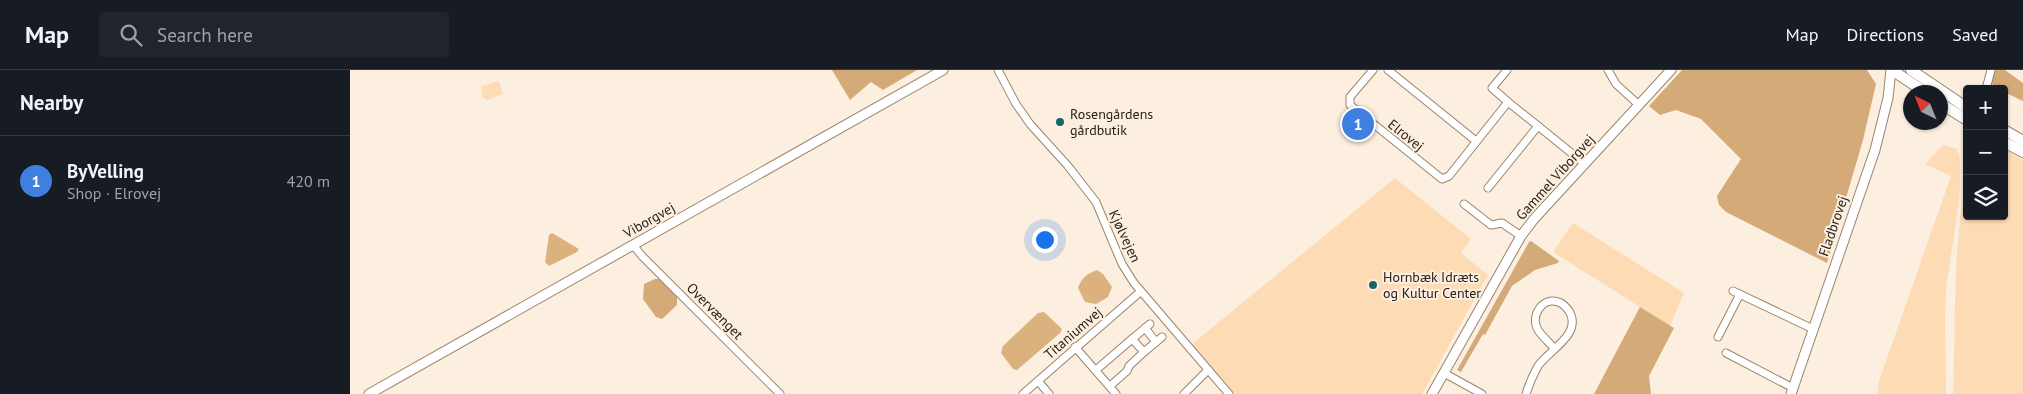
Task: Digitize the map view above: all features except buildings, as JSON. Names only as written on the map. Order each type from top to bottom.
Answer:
[{"type":"highway","points":[[1892,70],[1914,85]]},
{"type":"highway","points":[[1910,70],[1963,105]]},
{"type":"highway","points":[[1948,107],[1963,117]]},
{"type":"highway","points":[[2008,132],[2023,141]]},
{"type":"highway","points":[[2008,144],[2023,152]]},
{"type":"main road","name":"Viborgvej","points":[[369,394],[943,70]]},
{"type":"main road","name":"Gammel Viborgvej","points":[[1432,394],[1521,236],[1534,219],[1671,70]]},
{"type":"main road","name":"Fladbrovej","points":[[1792,391],[1875,150],[1889,92],[1892,70]]},
{"type":"street","name":"Kjølvejen","points":[[998,70],[1016,104],[1030,124],[1073,172],[1096,202],[1122,264],[1140,292],[1229,394]]},
{"type":"street","name":"Kjølvejen","points":[[1003,70],[1006,83]]},
{"type":"street","name":"Elrovej","points":[[1374,70],[1350,97],[1350,105],[1439,178],[1446,178],[1508,102]]},
{"type":"street","points":[[1388,70],[1476,142]]},
{"type":"street","points":[[1507,70],[1492,88],[1585,164]]},
{"type":"street","points":[[1608,70],[1616,84],[1639,105]]},
{"type":"street","points":[[1987,85],[1991,70]]},
{"type":"street","points":[[1488,188],[1538,126]]},
{"type":"street","points":[[1464,204],[1491,225],[1502,223],[1521,236]]},
{"type":"street","name":"Overvænget","points":[[633,245],[780,394]]},
{"type":"street","name":"Titaniumvej","points":[[1023,394],[1140,292]]},
{"type":"street","points":[[1718,337],[1737,292],[1813,330]]},
{"type":"street","points":[[1526,394],[1538,366],[1568,336],[1572,326],[1572,316],[1566,307],[1559,302],[1552,301],[1544,303],[1537,310],[1535,319],[1537,328],[1554,348]]},
{"type":"street","points":[[1096,370],[1147,326],[1159,339],[1129,366],[1128,371],[1110,386]]},
{"type":"street","points":[[1132,339],[1144,352]]},
{"type":"street","points":[[1075,347],[1116,394]]},
{"type":"street","name":"Fladbrovej","points":[[1726,353],[1792,391]]},
{"type":"street","points":[[1184,394],[1208,370]]},
{"type":"street","points":[[1444,373],[1482,394]]},
{"type":"street","points":[[1038,381],[1049,394]]},
{"type":"shaded area","points":[[832,70],[917,70],[883,90],[871,82],[850,100]]},
{"type":"shaded area","points":[[1682,70],[1867,70],[1876,84],[1863,140],[1827,263],[1726,212],[1719,205],[1717,196],[1741,159],[1701,119],[1676,110],[1660,115],[1649,106]]},
{"type":"shaded area","points":[[1994,70],[2005,70],[2023,83],[2023,101],[2008,94],[2008,85],[1994,85],[1991,83]]},
{"type":"shaded area","points":[[499,81],[503,94],[487,100],[483,98],[481,86]]},
{"type":"shaded area","points":[[1943,145],[1957,149],[1960,160],[1957,217],[1946,290],[1946,394],[1877,394],[1879,381],[1951,176],[1925,164]]},
{"type":"shaded area","points":[[2008,151],[2023,160],[2023,394],[1953,394],[1955,285],[1963,199],[1963,220],[2008,220]]},
{"type":"shaded area","name":"Hornbæk Idræts og Kultur Center","points":[[1395,178],[1471,239],[1461,253],[1488,275],[1422,394],[1236,394],[1192,344]]},
{"type":"shaded area","points":[[1573,223],[1684,293],[1670,326],[1553,252]]},
{"type":"shaded area","points":[[552,233],[579,249],[577,252],[549,266],[545,262],[549,235]]},
{"type":"shaded area","points":[[1531,241],[1559,261],[1558,263],[1535,270],[1512,286],[1485,335],[1483,334],[1461,372],[1457,370],[1529,242]]},
{"type":"shaded area","points":[[1097,270],[1103,274],[1112,287],[1108,297],[1096,304],[1085,302],[1078,288],[1085,276]]},
{"type":"shaded area","points":[[659,279],[677,297],[677,305],[662,319],[656,317],[643,299],[644,284]]},
{"type":"shaded area","points":[[1640,307],[1674,328],[1649,376],[1651,394],[1594,394]]},
{"type":"shaded area","points":[[1044,312],[1062,329],[1060,333],[1017,370],[1013,369],[1001,353],[1003,346],[1038,313]]},
{"type":"place","name":"Rosengårdens gårdbutik","points":[[1060,122]]},
{"type":"place","name":"ByVelling","points":[[1358,124]]},
{"type":"place","name":"Hornbæk Idræts og Kultur Center","points":[[1373,285]]}]
